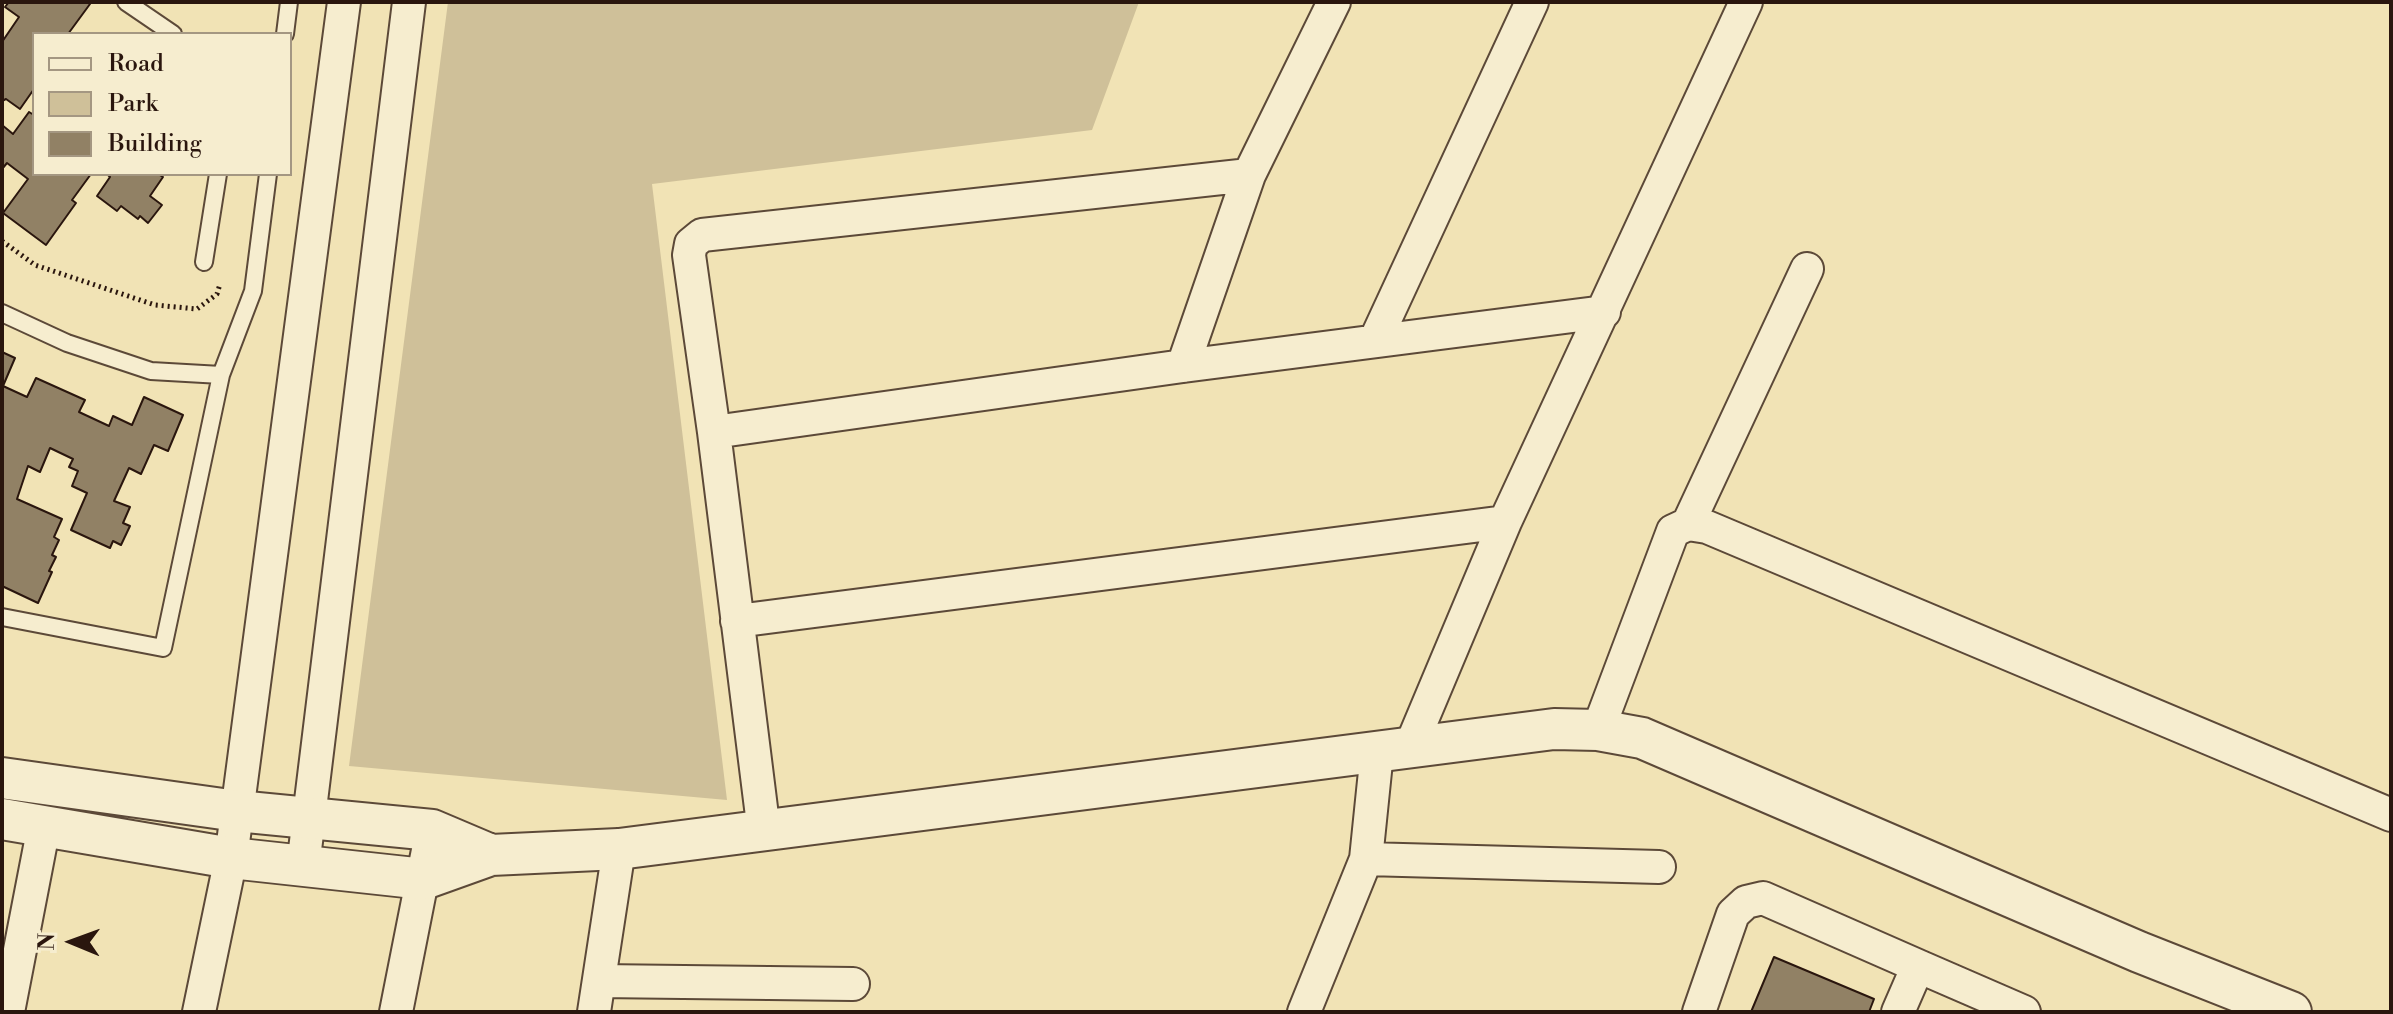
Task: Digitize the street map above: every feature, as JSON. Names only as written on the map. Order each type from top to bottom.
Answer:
[{"type":"street","points":[[199,1012],[231,858],[344,2]]},
{"type":"street","points":[[303,866],[409,2]]},
{"type":"street","points":[[1183,366],[1249,175],[1334,2]]},
{"type":"street","points":[[1375,341],[1532,2]]},
{"type":"street","points":[[1304,1012],[1366,859],[1393,750],[1505,522],[1746,2]]},
{"type":"street","points":[[764,832],[689,255],[691,244],[702,235],[1249,175]]},
{"type":"street","points":[[1688,524],[1807,269]]},
{"type":"street","points":[[714,432],[1183,366],[1604,312]]},
{"type":"street","points":[[737,621],[1505,522]]},
{"type":"street","points":[[1598,730],[1673,531],[1688,524],[1707,527],[2391,815]]},
{"type":"street","points":[[2,819],[231,858],[424,879],[491,855],[619,849],[1554,729],[1598,730],[1642,738],[2139,952],[2291,1012]]},
{"type":"street","points":[[2,778],[308,820],[432,830],[491,855]]},
{"type":"street","points":[[8,1012],[44,826]]},
{"type":"street","points":[[396,1012],[432,830]]},
{"type":"street","points":[[594,1012],[619,849]]},
{"type":"street","points":[[1366,859],[1659,867]]},
{"type":"street","points":[[1699,1012],[1733,914],[1746,902],[1763,898],[2024,1012]]},
{"type":"street","points":[[1898,1012],[1918,966]]},
{"type":"street","points":[[599,981],[853,984]]},
{"type":"lane","points":[[126,2],[170,32]]},
{"type":"lane","points":[[285,32],[289,2]]},
{"type":"lane","points":[[204,262],[218,176]]},
{"type":"lane","points":[[2,617],[163,648],[221,375],[253,291],[268,176]]},
{"type":"lane","points":[[2,313],[67,343],[151,371],[221,375]]},
{"type":"path","points":[[2,241],[35,265],[155,305],[197,309],[217,294],[224,273]]},
{"type":"green space","points":[[448,2],[1139,2],[1092,130],[652,184],[727,800],[349,766]]},
{"type":"building","points":[[9,2],[90,4],[69,32],[32,32],[32,92],[20,109],[6,99],[2,101],[2,42],[19,17],[5,7]]},
{"type":"building","points":[[29,112],[32,114],[32,176],[90,176],[72,200],[76,203],[46,245],[3,213],[28,179],[7,163],[2,169],[2,125],[13,134]]},
{"type":"building","points":[[110,177],[163,177],[150,196],[162,205],[148,223],[121,206],[117,211],[97,196]]},
{"type":"building","points":[[2,352],[15,358],[3,386],[27,397],[36,378],[85,400],[79,412],[109,426],[113,416],[132,425],[144,397],[183,415],[168,451],[154,445],[141,474],[129,468],[114,501],[130,507],[123,523],[130,526],[121,545],[113,541],[110,548],[71,530],[87,493],[72,486],[78,471],[69,467],[73,459],[50,448],[40,472],[28,466],[17,499],[62,519],[54,537],[59,540],[52,555],[56,557],[49,571],[52,572],[38,603],[2,586]]},
{"type":"building","points":[[1774,957],[1874,999],[1869,1012],[1751,1012]]}]
